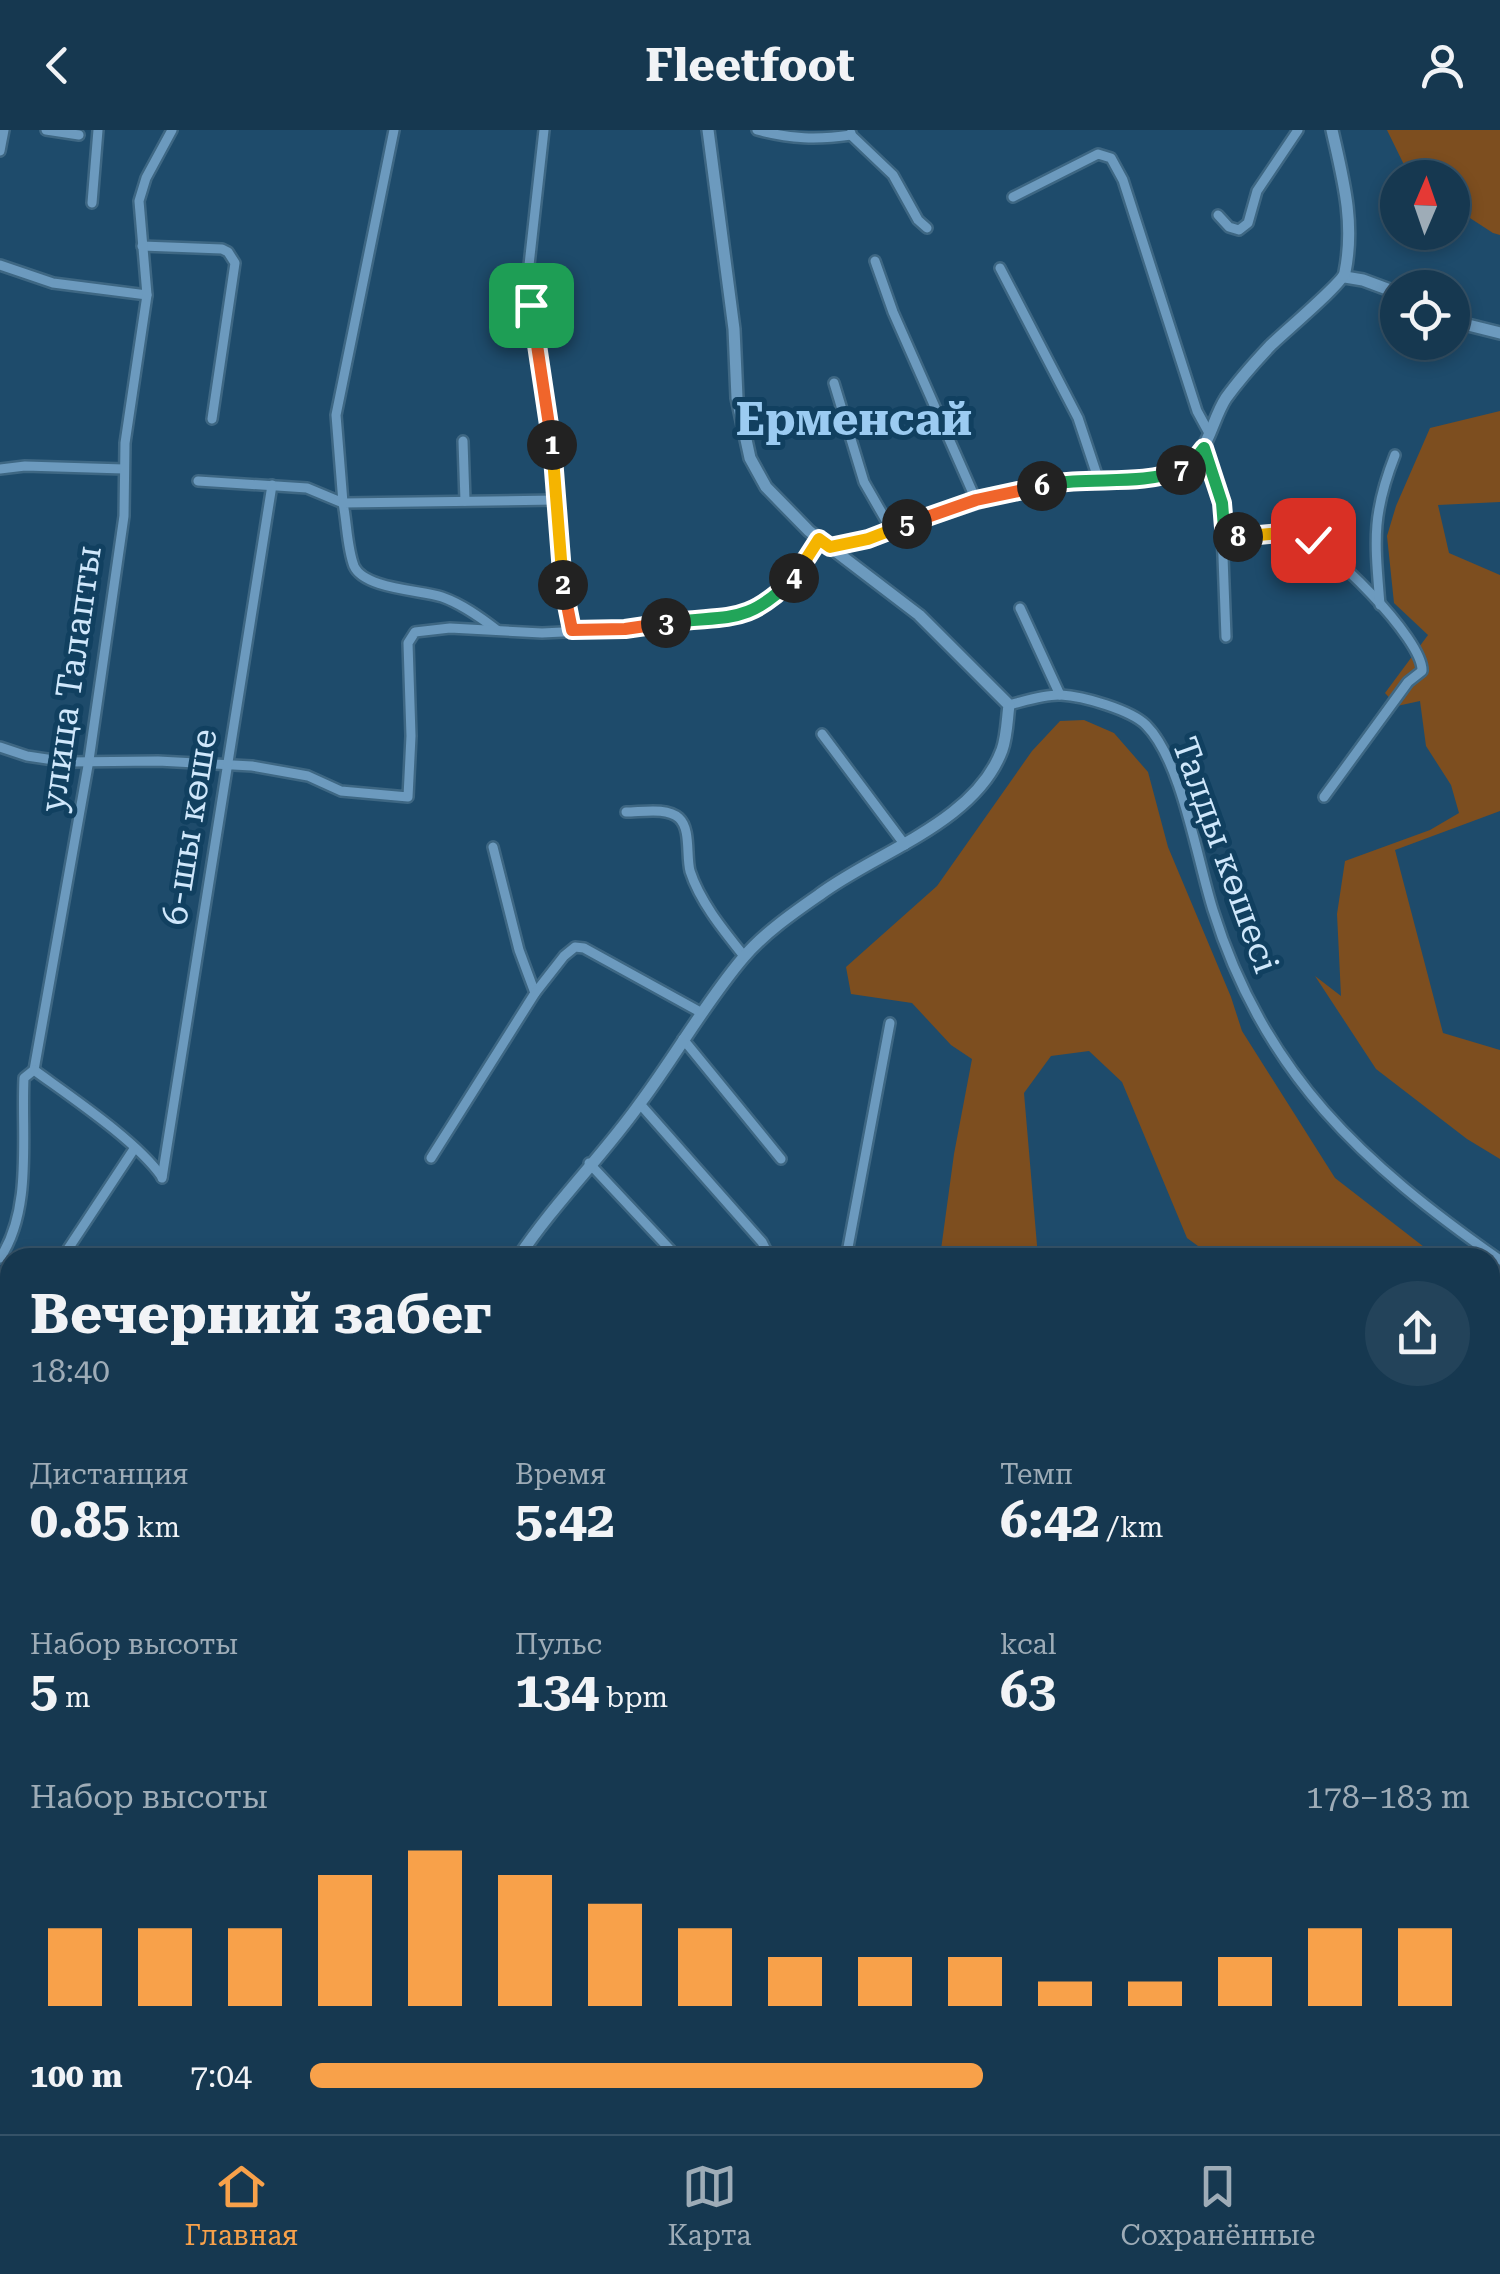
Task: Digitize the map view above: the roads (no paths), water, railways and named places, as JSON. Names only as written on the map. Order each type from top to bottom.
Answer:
[{"type":"street","points":[[0,151],[4,130]]},
{"type":"street","points":[[46,130],[79,135]]},
{"type":"street","points":[[92,203],[98,130]]},
{"type":"street","points":[[394,130],[336,415],[335,440],[354,567],[362,576],[444,597],[499,631]]},
{"type":"street","points":[[544,130],[529,265],[531,305],[557,500],[564,592],[572,630]]},
{"type":"street","points":[[526,1248],[640,1104],[744,956],[822,892],[904,845],[956,808],[987,777],[1001,754],[1009,705],[919,615],[824,543],[766,487],[750,458],[737,398],[734,329],[708,130]]},
{"type":"street","points":[[757,130],[793,140],[851,133],[893,175],[918,220],[928,228]]},
{"type":"street","points":[[1218,215],[1229,227],[1239,230],[1248,223],[1258,190],[1298,130]]},
{"type":"street","points":[[0,747],[67,762],[228,764],[308,776],[341,791],[408,797],[412,736],[408,643],[415,632],[639,628],[745,614],[769,602],[824,543],[868,539],[976,500],[1062,481],[1167,475],[1193,462],[1204,448],[1225,400],[1269,347],[1345,277],[1352,234],[1350,210],[1332,130]]},
{"type":"street","name":"улица Талапты","points":[[7,1248],[18,1212],[25,1142],[23,1085],[30,1072],[89,760],[124,516],[124,468],[147,295],[138,210],[141,193],[168,131]]},
{"type":"street","points":[[1013,197],[1098,154],[1111,158],[1123,180],[1197,411],[1209,434]]},
{"type":"street","points":[[142,246],[222,249],[234,263],[212,418]]},
{"type":"street","points":[[875,261],[893,312],[976,500]]},
{"type":"street","points":[[0,264],[53,283],[147,295]]},
{"type":"street","points":[[1000,268],[1078,418],[1098,478]]},
{"type":"street","points":[[1345,277],[1380,286]]},
{"type":"street","points":[[1470,326],[1500,333]]},
{"type":"street","points":[[834,383],[864,482],[890,529]]},
{"type":"street","points":[[463,440],[465,501]]},
{"type":"street","points":[[1204,448],[1222,503],[1226,637]]},
{"type":"street","points":[[1380,605],[1374,537],[1377,507],[1395,456]]},
{"type":"street","points":[[0,469],[124,468]]},
{"type":"street","points":[[198,481],[308,488],[343,503],[557,500]]},
{"type":"street","name":"6-шы көше","points":[[134,1148],[162,1178],[272,486]]},
{"type":"street","points":[[1225,540],[1290,532],[1313,540],[1336,558],[1380,605],[1422,659],[1422,671],[1408,682],[1324,797]]},
{"type":"street","points":[[1020,608],[1060,695]]},
{"type":"street","name":"Талды көшесі","points":[[1009,705],[1060,695],[1110,706],[1146,724],[1164,753],[1232,965],[1253,1009],[1310,1098],[1421,1204],[1483,1248]]},
{"type":"street","points":[[822,734],[904,845]]},
{"type":"street","points":[[626,812],[664,812],[675,814],[683,822],[690,870],[718,924],[744,956]]},
{"type":"street","points":[[493,848],[518,950],[535,993]]},
{"type":"street","points":[[431,1158],[535,993],[575,947],[584,948],[702,1012]]},
{"type":"street","points":[[848,1248],[890,1023]]},
{"type":"street","points":[[684,1039],[781,1159]]},
{"type":"street","points":[[30,1072],[134,1148],[69,1248]]},
{"type":"street","points":[[640,1104],[765,1248]]},
{"type":"street","points":[[589,1164],[669,1248]]},
{"type":"district","name":"Ерменсай","points":[[854,419]]}]
